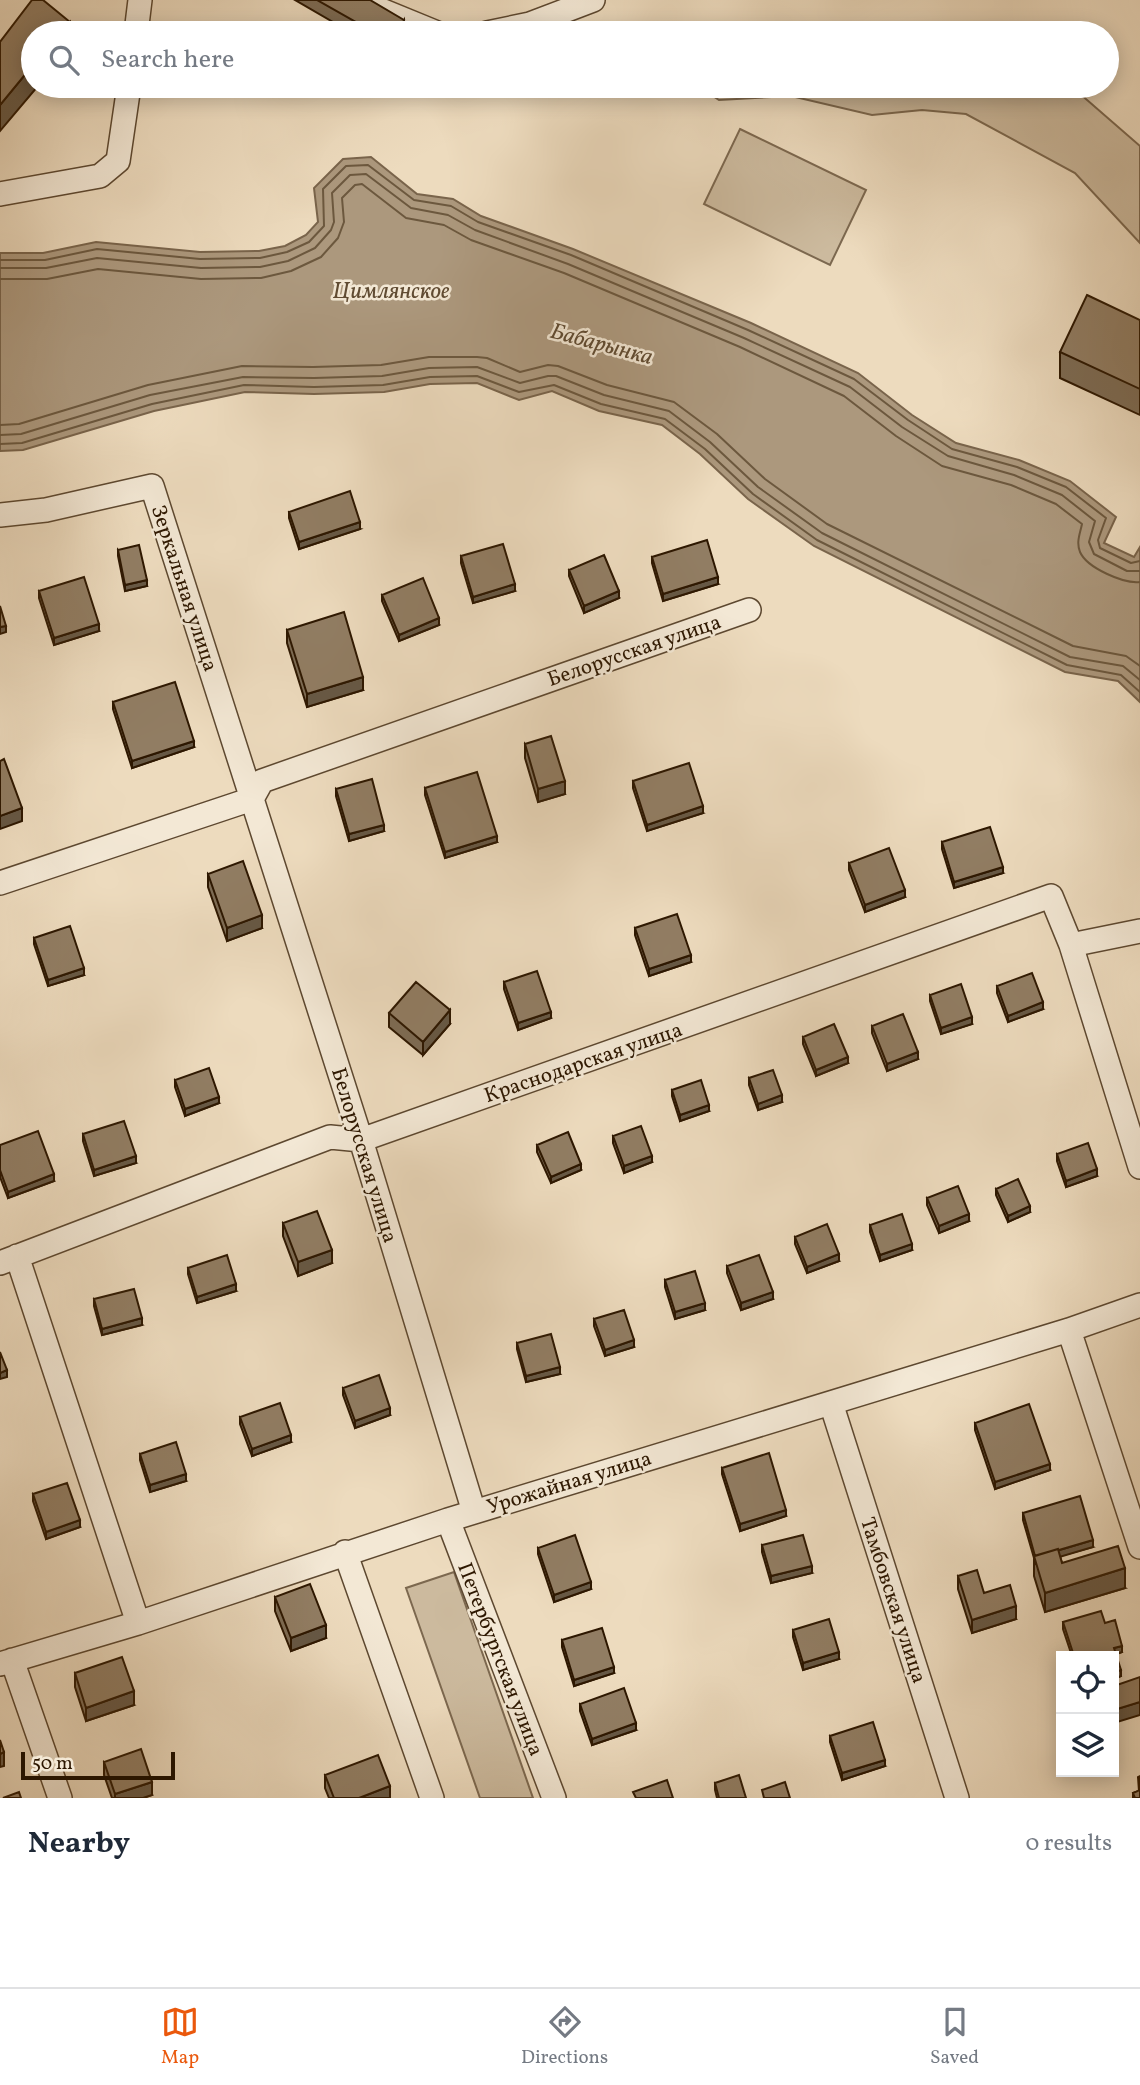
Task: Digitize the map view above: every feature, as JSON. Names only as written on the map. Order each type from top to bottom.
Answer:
[{"type":"street","points":[[137,21],[140,0]]},
{"type":"street","points":[[368,0],[381,10],[408,21]]},
{"type":"street","points":[[538,21],[593,0]]},
{"type":"street","points":[[0,194],[100,176],[118,161],[127,98]]},
{"type":"street","name":"Зеркальная улица","points":[[0,515],[46,510],[152,486],[252,799]]},
{"type":"street","name":"Белорусская улица","points":[[0,883],[252,799],[262,781],[748,610]]},
{"type":"street","name":"Белорусская улица","points":[[252,799],[361,1140],[474,1512]]},
{"type":"street","name":"Краснодарская улица","points":[[8,1259],[330,1137],[361,1140],[1051,896],[1071,945]]},
{"type":"street","points":[[1140,931],[1071,945],[1140,1167]]},
{"type":"street","points":[[8,1259],[138,1623]]},
{"type":"street","name":"Урожайная улица","points":[[6,1662],[138,1623],[345,1552],[1069,1330],[1140,1305]]},
{"type":"street","points":[[1069,1330],[1140,1547]]},
{"type":"street","name":"Тамбовская улица","points":[[831,1403],[957,1798]]},
{"type":"street","name":"Петербургская улица","points":[[448,1520],[554,1798]]},
{"type":"street","points":[[345,1552],[432,1798]]},
{"type":"street","points":[[6,1662],[60,1798]]},
{"type":"shaded area","points":[[716,98],[755,98],[719,100]]},
{"type":"shaded area","points":[[800,98],[1085,98],[1140,146],[1140,243],[1075,173],[966,114],[922,110],[872,115]]},
{"type":"shaded area","points":[[740,129],[866,190],[830,265],[704,204]]},
{"type":"shaded area","points":[[454,1572],[533,1798],[480,1798],[406,1588]]},
{"type":"water","name":"Цимлянское","points":[[371,157],[417,194],[453,199],[481,216],[573,249],[751,323],[858,373],[912,415],[956,443],[1019,460],[1070,481],[1116,517],[1104,543],[1134,557],[1140,547],[1140,702],[1118,681],[1065,672],[814,546],[748,499],[700,454],[662,425],[599,411],[552,391],[519,400],[477,383],[430,384],[384,392],[245,392],[154,411],[23,450],[0,451],[0,253],[43,253],[96,242],[200,252],[259,251],[285,246],[306,235],[318,222],[314,188],[343,159]]},
{"type":"building","points":[[32,0],[43,0],[69,21],[21,21],[21,80],[0,105],[0,42]]},
{"type":"building","points":[[317,0],[370,0],[404,20],[403,21],[354,21]]},
{"type":"building","points":[[1087,295],[1140,320],[1140,389],[1060,352]]},
{"type":"building","points":[[350,491],[360,522],[299,542],[289,512]]},
{"type":"building","points":[[707,540],[718,577],[663,594],[652,557]]},
{"type":"building","points":[[503,544],[515,584],[473,597],[461,556]]},
{"type":"building","points":[[139,545],[147,580],[125,585],[118,550]]},
{"type":"building","points":[[604,555],[619,591],[584,606],[569,570]]},
{"type":"building","points":[[84,577],[99,624],[54,638],[39,591]]},
{"type":"building","points":[[423,578],[439,618],[399,635],[382,595]]},
{"type":"building","points":[[0,606],[6,626],[0,627]]},
{"type":"building","points":[[344,612],[363,677],[307,694],[287,630]]},
{"type":"building","points":[[175,682],[194,741],[132,761],[113,702]]},
{"type":"building","points":[[551,736],[565,781],[538,789],[525,744]]},
{"type":"building","points":[[4,759],[22,808],[0,816],[0,761]]},
{"type":"building","points":[[689,763],[703,806],[647,825],[633,781]]},
{"type":"building","points":[[477,772],[497,836],[445,852],[425,788]]},
{"type":"building","points":[[372,779],[384,825],[349,834],[336,789]]},
{"type":"building","points":[[990,827],[1003,867],[954,882],[942,842]]},
{"type":"building","points":[[889,848],[905,890],[865,905],[849,863]]},
{"type":"building","points":[[243,861],[262,915],[227,928],[208,874]]},
{"type":"building","points":[[677,914],[691,955],[649,969],[635,928]]},
{"type":"building","points":[[70,926],[84,968],[48,980],[34,938]]},
{"type":"building","points":[[537,971],[551,1012],[518,1023],[504,982]]},
{"type":"building","points":[[1032,973],[1043,1002],[1008,1016],[997,986]]},
{"type":"building","points":[[416,982],[450,1010],[423,1042],[389,1013]]},
{"type":"building","points":[[961,984],[972,1017],[941,1028],[930,995]]},
{"type":"building","points":[[903,1014],[918,1052],[887,1064],[872,1026]]},
{"type":"building","points":[[834,1024],[848,1057],[816,1070],[803,1037]]},
{"type":"building","points":[[209,1068],[219,1097],[185,1109],[175,1080]]},
{"type":"building","points":[[773,1070],[782,1095],[758,1104],[749,1078]]},
{"type":"building","points":[[701,1080],[709,1105],[680,1115],[672,1090]]},
{"type":"building","points":[[124,1121],[136,1156],[94,1170],[83,1134]]},
{"type":"building","points":[[641,1126],[652,1156],[624,1166],[613,1136]]},
{"type":"building","points":[[38,1131],[54,1174],[8,1192],[0,1170],[0,1145]]},
{"type":"building","points":[[568,1132],[581,1164],[551,1177],[537,1145]]},
{"type":"building","points":[[1088,1143],[1097,1169],[1066,1181],[1057,1154]]},
{"type":"building","points":[[1018,1179],[1030,1206],[1008,1216],[996,1189]]},
{"type":"building","points":[[958,1186],[969,1214],[939,1226],[927,1198]]},
{"type":"building","points":[[317,1211],[332,1250],[298,1262],[283,1223]]},
{"type":"building","points":[[902,1214],[912,1244],[880,1255],[870,1225]]},
{"type":"building","points":[[827,1224],[839,1254],[807,1267],[795,1237]]},
{"type":"building","points":[[227,1255],[236,1284],[197,1297],[188,1268]]},
{"type":"building","points":[[759,1255],[773,1292],[741,1303],[727,1266]]},
{"type":"building","points":[[695,1271],[705,1303],[675,1312],[665,1280]]},
{"type":"building","points":[[134,1289],[142,1318],[102,1329],[94,1299]]},
{"type":"building","points":[[624,1310],[634,1340],[605,1350],[594,1319]]},
{"type":"building","points":[[551,1334],[560,1367],[526,1376],[517,1343]]},
{"type":"building","points":[[0,1352],[7,1370],[0,1373]]},
{"type":"building","points":[[379,1375],[390,1408],[355,1421],[343,1388]]},
{"type":"building","points":[[280,1403],[291,1435],[252,1449],[240,1417]]},
{"type":"building","points":[[1029,1404],[1050,1464],[995,1482],[975,1423]]},
{"type":"building","points":[[176,1442],[186,1474],[150,1485],[140,1454]]},
{"type":"building","points":[[769,1453],[786,1510],[740,1524],[722,1468]]},
{"type":"building","points":[[67,1483],[80,1520],[46,1532],[33,1494]]},
{"type":"building","points":[[1080,1496],[1093,1540],[1035,1556],[1023,1513]]},
{"type":"building","points":[[575,1535],[591,1582],[554,1595],[538,1548]]},
{"type":"building","points":[[803,1535],[812,1566],[771,1576],[762,1545]]},
{"type":"building","points":[[1118,1546],[1125,1568],[1045,1593],[1034,1556],[1058,1549],[1062,1563]]},
{"type":"building","points":[[977,1570],[984,1593],[1010,1585],[1016,1606],[972,1620],[958,1576]]},
{"type":"building","points":[[310,1584],[326,1625],[291,1638],[275,1597]]},
{"type":"building","points":[[1101,1611],[1105,1623],[1115,1620],[1122,1646],[1114,1648],[1115,1651],[1072,1651],[1063,1622]]},
{"type":"building","points":[[829,1619],[839,1652],[803,1663],[793,1630]]},
{"type":"building","points":[[602,1628],[614,1667],[574,1680],[562,1640]]},
{"type":"building","points":[[122,1657],[134,1691],[86,1708],[75,1673]]},
{"type":"building","points":[[1140,1677],[1140,1702],[1119,1708],[1119,1684]]},
{"type":"building","points":[[624,1688],[636,1723],[592,1739],[580,1704]]},
{"type":"building","points":[[873,1722],[885,1760],[842,1773],[830,1736]]},
{"type":"building","points":[[141,1749],[152,1782],[115,1794],[104,1762]]},
{"type":"building","points":[[378,1755],[390,1786],[359,1798],[334,1798],[325,1775]]},
{"type":"building","points":[[739,1775],[746,1798],[719,1798],[715,1783]]},
{"type":"building","points":[[667,1780],[673,1798],[636,1798],[633,1792]]},
{"type":"building","points":[[785,1782],[790,1798],[764,1798],[762,1790]]},
{"type":"building","points":[[1140,1790],[1140,1798],[1135,1798],[1133,1793]]},
{"type":"building","points":[[19,1792],[21,1798],[3,1798]]},
{"type":"water label","name":"Бабарынка","points":[[602,343]]}]
